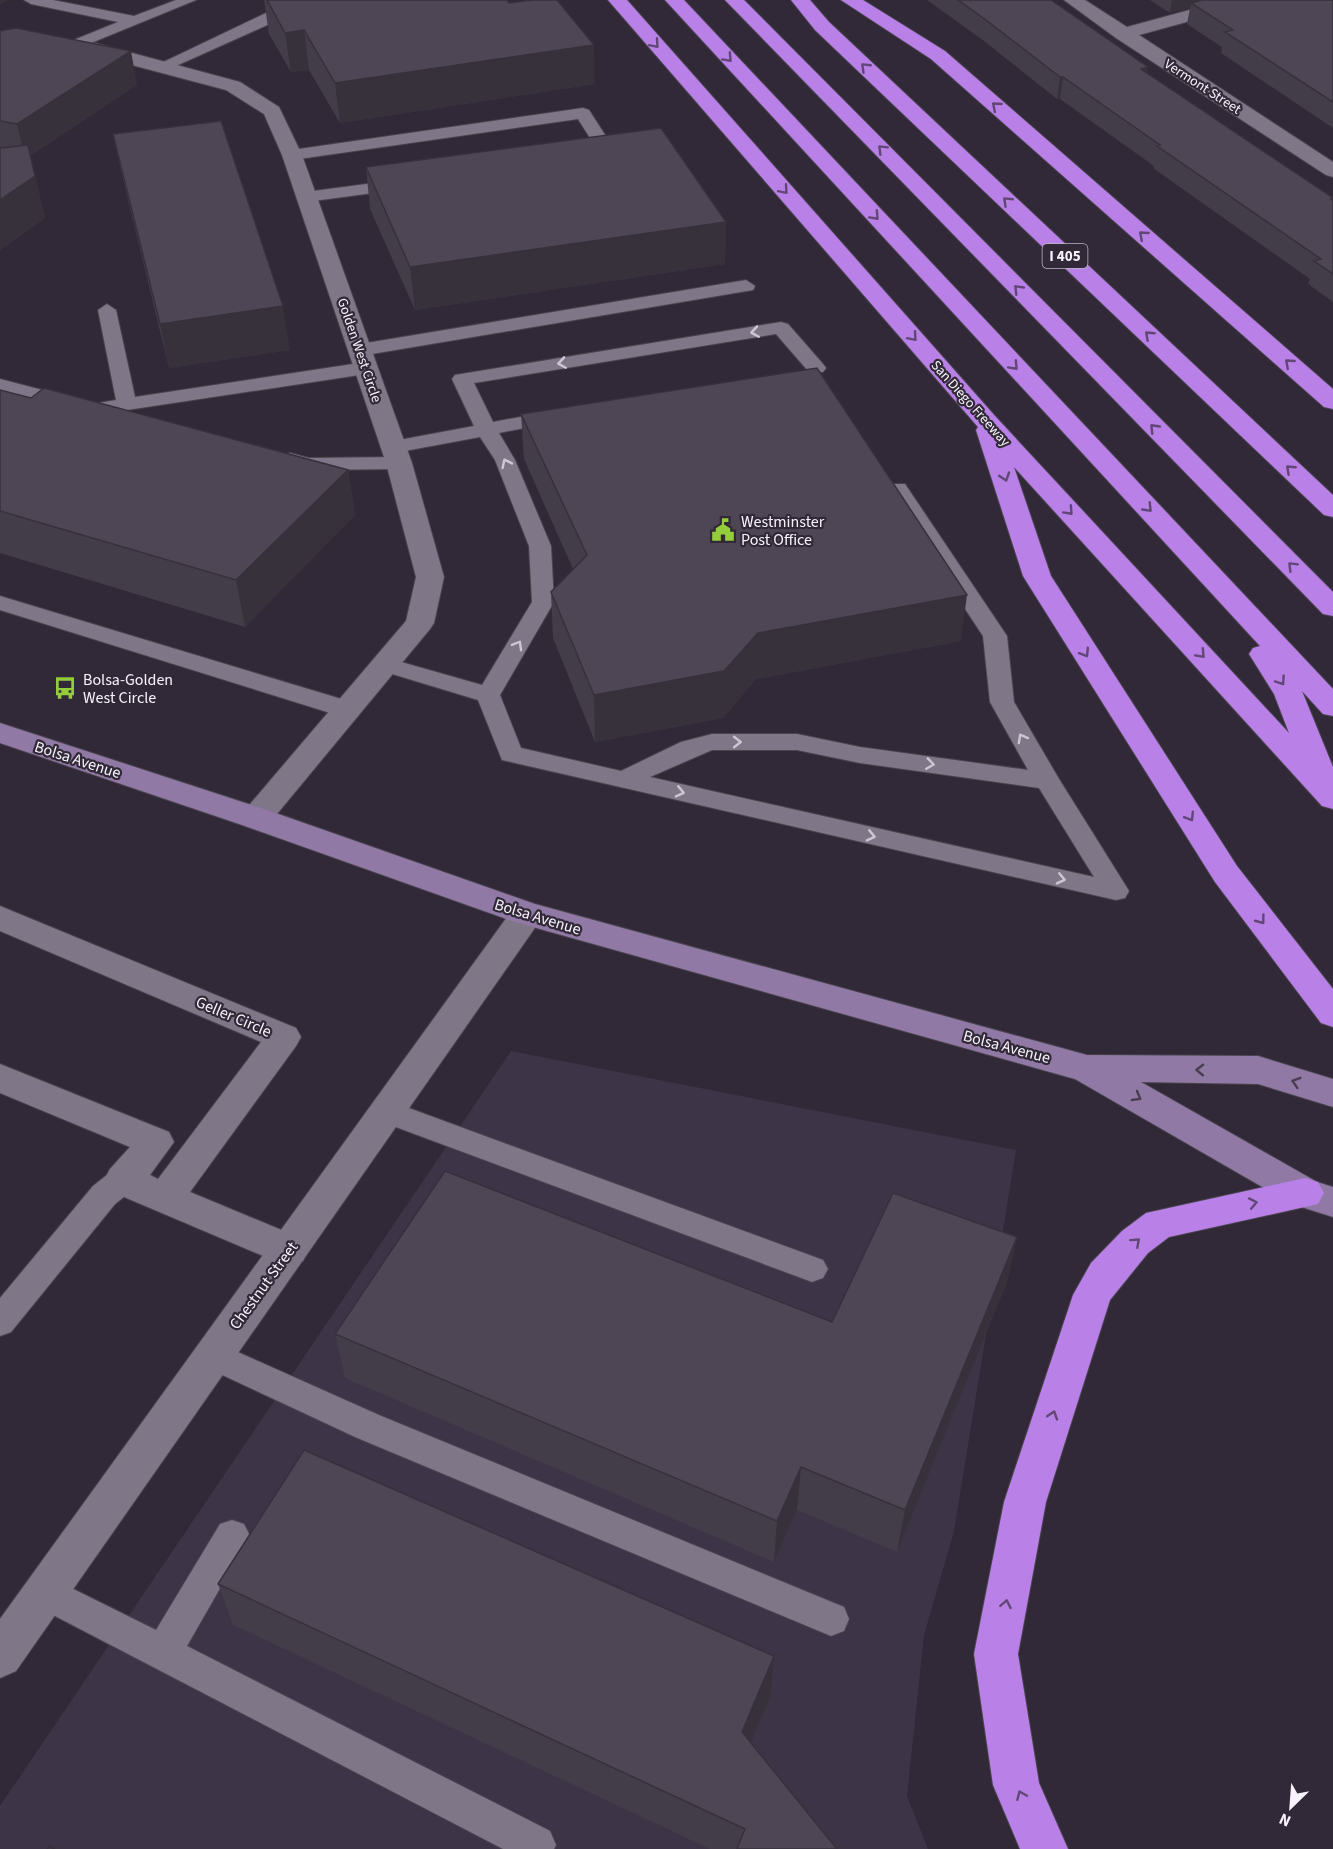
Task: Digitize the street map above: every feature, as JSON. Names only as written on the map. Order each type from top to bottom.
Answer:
[{"type":"highway","name":"San Diego Freeway","points":[[616,0],[987,421],[1331,796]]},
{"type":"highway","points":[[674,0],[1333,707]]},
{"type":"highway","points":[[734,0],[1333,608]]},
{"type":"highway","name":"I 405","points":[[801,0],[822,26],[1333,509]]},
{"type":"highway","points":[[850,0],[938,55],[1333,402]]},
{"type":"highway","points":[[987,421],[1037,576],[1226,874],[1333,1014]]},
{"type":"highway","points":[[1201,563],[1289,694],[1331,796]]},
{"type":"highway","points":[[1044,1849],[1017,1785],[996,1654],[1025,1502],[1092,1295],[1105,1275],[1135,1242],[1159,1224],[1319,1198]]},
{"type":"main road","name":"Bolsa Avenue","points":[[0,733],[256,818],[526,914],[1086,1068],[1319,1198]]},
{"type":"main road","name":"Bolsa Avenue","points":[[1086,1068],[1258,1070],[1333,1093]]},
{"type":"street","name":"Vermont Street","points":[[1073,0],[1333,171]]},
{"type":"street","points":[[1123,34],[1246,0]]},
{"type":"street","name":"Golden West Circle","points":[[0,59],[39,48],[69,46],[95,50],[233,86],[272,111],[292,155],[397,455],[430,577],[420,623],[256,818]]},
{"type":"street","name":"Chestnut Street","points":[[0,1656],[526,914]]},
{"type":"street","name":"Geller Circle","points":[[0,918],[284,1037],[165,1198]]},
{"type":"street","points":[[0,1078],[156,1142],[123,1180],[289,1250]]},
{"type":"lane","points":[[31,0],[134,21]]},
{"type":"lane","points":[[69,46],[189,0]]},
{"type":"lane","points":[[160,67],[272,16],[316,0]]},
{"type":"lane","points":[[292,155],[583,113],[610,156],[575,160]]},
{"type":"lane","points":[[306,197],[423,181]]},
{"type":"lane","points":[[0,386],[94,409],[134,413],[363,359],[746,286]]},
{"type":"lane","points":[[106,310],[134,413]]},
{"type":"lane","points":[[488,695],[543,602],[540,546],[505,460],[486,429],[462,379],[781,328],[804,370],[829,388]]},
{"type":"lane","points":[[275,455],[309,464],[397,455],[486,429],[579,412]]},
{"type":"lane","points":[[488,695],[511,754],[1116,891],[1047,781],[1002,702],[995,636],[882,467]]},
{"type":"lane","points":[[0,603],[349,710]]},
{"type":"lane","points":[[387,665],[488,695]]},
{"type":"lane","points":[[623,780],[690,748],[723,742],[797,742],[860,754],[1047,781]]},
{"type":"lane","points":[[387,1112],[812,1269]]},
{"type":"lane","points":[[0,1322],[104,1195],[123,1180]]},
{"type":"lane","points":[[213,1355],[367,1426],[831,1618]]},
{"type":"lane","points":[[163,1653],[232,1536]]},
{"type":"lane","points":[[45,1592],[536,1845]]},
{"type":"shaded area","points":[[511,1051],[1016,1150],[954,1531],[924,1635],[907,1796],[928,1849],[0,1849],[0,1806]]},
{"type":"building","points":[[267,0],[507,0],[509,3],[557,0],[594,45],[335,83],[304,30],[285,33]]},
{"type":"building","points":[[958,0],[1051,0],[1148,67],[1141,69],[1333,198],[1331,199],[1333,201],[1333,274],[1314,261],[1321,259],[1060,77]]},
{"type":"building","points":[[1202,0],[1333,0],[1333,102],[1225,32],[1233,30],[1191,3]]},
{"type":"building","points":[[16,28],[131,51],[17,124],[0,121],[0,31]]},
{"type":"building","points":[[221,121],[283,306],[160,324],[113,134]]},
{"type":"building","points":[[661,128],[726,222],[410,267],[366,167]]},
{"type":"building","points":[[28,145],[35,176],[0,200],[0,148]]},
{"type":"building","name":"Westminster Post Office","points":[[817,368],[967,595],[758,633],[724,671],[594,695],[551,592],[587,555],[521,414]]},
{"type":"building","points":[[44,388],[348,470],[236,580],[0,511],[0,390],[31,398]]},
{"type":"building","points":[[445,1171],[832,1322],[893,1193],[1017,1237],[905,1510],[801,1467],[777,1521],[335,1334]]},
{"type":"building","points":[[304,1450],[774,1656],[742,1732],[837,1849],[737,1849],[745,1829],[218,1584]]},
{"type":"place","name":"Westminster Post Office","points":[[723,530]]},
{"type":"place","name":"Bolsa-Golden West Circle","points":[[65,688]]}]
